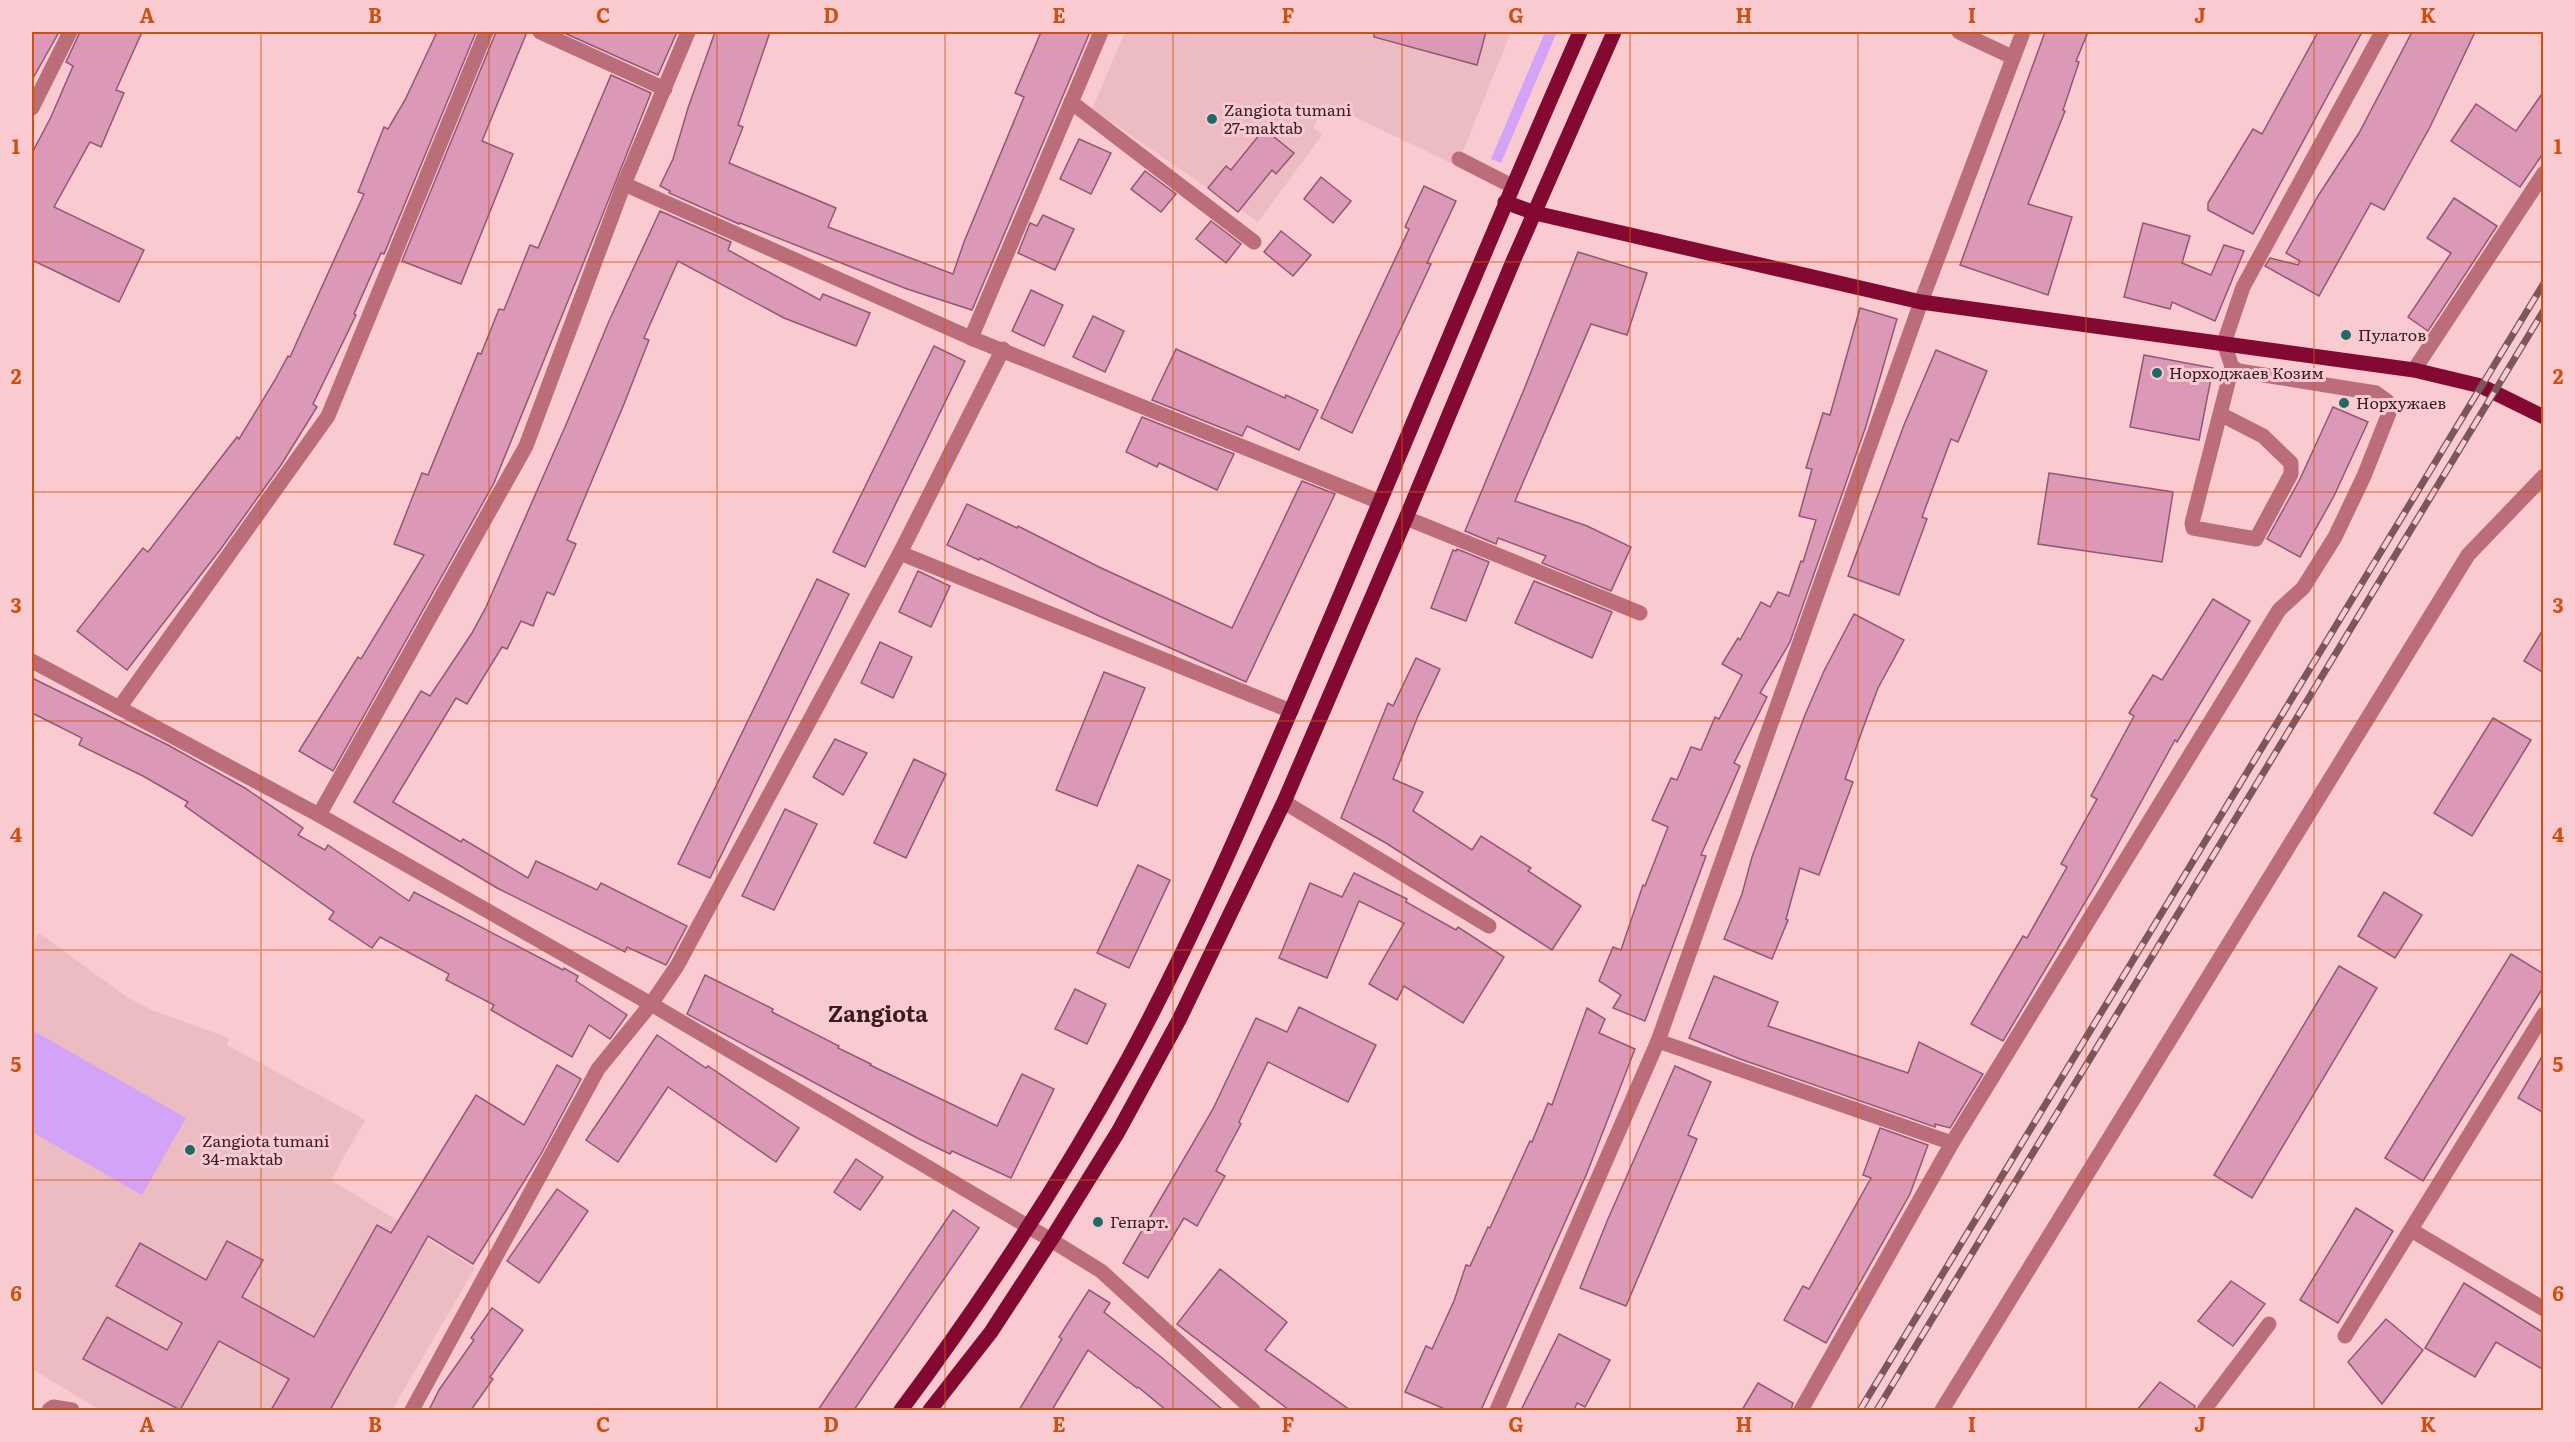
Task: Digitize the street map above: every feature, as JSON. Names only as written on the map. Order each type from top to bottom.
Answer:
[{"type":"main road","points":[[901,1410],[966,1323],[1028,1226],[1101,1106],[1159,999],[1234,842],[1380,502],[1505,202],[1580,32]]},
{"type":"main road","points":[[930,1410],[992,1332],[1051,1240],[1149,1077],[1284,802],[1614,32]]},
{"type":"main road","points":[[1505,202],[1535,213],[1921,302],[2414,370],[2481,386],[2544,417]]},
{"type":"street","points":[[32,108],[70,32]]},
{"type":"street","points":[[119,708],[328,416],[486,32]]},
{"type":"street","points":[[540,32],[665,89]]},
{"type":"street","points":[[319,815],[526,446],[624,184],[688,32]]},
{"type":"street","points":[[971,338],[1101,32]]},
{"type":"street","points":[[1959,32],[2012,57]]},
{"type":"street","points":[[1497,1410],[1658,1041],[1921,302],[2023,32]]},
{"type":"street","points":[[2220,414],[2263,436],[2291,464],[2291,474],[2256,539],[2193,528],[2192,523],[2232,367],[2224,343],[2243,287],[2382,32]]},
{"type":"street","points":[[1071,102],[1254,242]]},
{"type":"street","points":[[1459,159],[1512,186]]},
{"type":"street","points":[[2414,370],[2544,173]]},
{"type":"street","points":[[624,184],[971,338],[1380,502]]},
{"type":"street","points":[[412,1410],[598,1069],[651,1004],[677,966],[900,553],[1003,349]]},
{"type":"street","points":[[1802,1410],[1952,1143],[2278,610],[2303,588],[2335,537],[2364,476],[2389,413],[2387,401],[2376,393],[2257,375],[2232,367]]},
{"type":"street","points":[[1942,1410],[2468,555],[2544,476]]},
{"type":"street","points":[[1406,518],[1640,613]]},
{"type":"street","points":[[900,553],[1291,711]]},
{"type":"street","points":[[32,661],[319,815],[651,1004],[1051,1240],[1101,1271],[1252,1410]]},
{"type":"street","points":[[1284,802],[1490,926]]},
{"type":"street","points":[[2345,1336],[2544,1014]]},
{"type":"street","points":[[1658,1041],[1952,1143]]},
{"type":"street","points":[[2411,1230],[2544,1310]]},
{"type":"street","points":[[2204,1410],[2269,1324]]},
{"type":"street","points":[[49,1410],[53,1407],[72,1410]]},
{"type":"shaded area","name":"Zangiota tumani 27-maktab","points":[[1125,32],[1511,32],[1457,166],[1326,103],[1313,128],[1323,134],[1258,222],[1092,109]]},
{"type":"shaded area","points":[[1545,32],[1557,32],[1501,163],[1491,159]]},
{"type":"shaded area","name":"Zangiota tumani 34-maktab","points":[[39,933],[127,997],[152,1010],[229,1038],[227,1045],[365,1120],[331,1180],[475,1268],[392,1410],[100,1410],[32,1369],[32,943]]},
{"type":"shaded area","points":[[32,1030],[186,1118],[142,1195],[32,1132]]},
{"type":"building","points":[[32,32],[59,32],[32,80]]},
{"type":"building","points":[[80,32],[142,32],[116,90],[124,93],[101,147],[90,142],[54,207],[144,250],[119,302],[32,260],[32,153],[51,117],[73,66],[66,62]]},
{"type":"building","points":[[437,32],[476,32],[384,254],[381,253],[354,314],[356,315],[313,404],[317,407],[281,465],[220,550],[127,670],[77,631],[143,548],[148,552],[237,437],[239,439],[288,356],[290,357],[364,194],[358,192],[384,127],[388,129],[405,100]]},
{"type":"building","points":[[496,32],[527,32],[482,141],[513,154],[461,284],[402,261]]},
{"type":"building","points":[[562,32],[677,32],[658,75]]},
{"type":"building","points":[[715,32],[770,32],[738,125],[743,127],[729,163],[836,208],[828,227],[953,274],[1024,97],[1015,93],[1041,32],[1090,32],[972,310],[907,289],[739,224],[669,193],[670,191],[660,186],[673,159]]},
{"type":"building","points":[[1374,32],[1486,32],[1477,65],[1374,37]]},
{"type":"building","points":[[2045,32],[2088,32],[2076,61],[2079,62],[2063,110],[2065,111],[2028,204],[2072,217],[2048,295],[1960,265]]},
{"type":"building","points":[[2318,32],[2362,32],[2253,234],[2208,210],[2208,203],[2253,129],[2262,134]]},
{"type":"building","points":[[2412,32],[2475,32],[2430,127],[2384,210],[2371,203],[2319,296],[2265,266],[2270,258],[2298,265],[2300,261],[2286,253],[2318,196],[2359,133]]},
{"type":"building","points":[[611,75],[651,93],[585,259],[494,483],[333,771],[299,751],[358,657],[361,659],[424,555],[394,544],[422,473],[428,475],[478,353],[481,354],[499,309],[504,310],[530,245],[538,248]]},
{"type":"building","points":[[2544,91],[2544,152],[2520,187],[2451,141],[2476,104],[2516,131]]},
{"type":"building","points":[[1264,129],[1294,153],[1276,174],[1272,170],[1238,212],[1208,188],[1226,166],[1231,170]]},
{"type":"building","points":[[1079,139],[1111,153],[1091,194],[1060,179]]},
{"type":"building","points":[[1145,171],[1176,194],[1161,212],[1131,189]]},
{"type":"building","points":[[1321,177],[1351,201],[1333,223],[1304,199]]},
{"type":"building","points":[[1424,186],[1456,201],[1427,263],[1431,264],[1352,433],[1321,418],[1409,229],[1405,227]]},
{"type":"building","points":[[2454,198],[2497,226],[2428,331],[2408,317],[2451,253],[2427,238]]},
{"type":"building","points":[[660,211],[731,242],[728,250],[820,300],[823,294],[870,313],[856,346],[784,318],[678,261],[644,338],[649,340],[567,540],[576,544],[554,595],[547,592],[533,626],[521,621],[507,649],[502,647],[467,704],[456,698],[393,802],[461,842],[463,839],[528,878],[536,861],[597,890],[601,883],[687,926],[666,965],[627,947],[625,952],[497,888],[354,802],[421,691],[430,696],[472,633],[486,607],[609,321]]},
{"type":"building","points":[[1043,215],[1074,229],[1055,270],[1018,253],[1030,223],[1037,226]]},
{"type":"building","points":[[1211,221],[1241,244],[1226,263],[1196,239]]},
{"type":"building","points":[[2143,223],[2190,236],[2182,263],[2211,275],[2224,245],[2244,251],[2215,321],[2172,302],[2170,309],[2124,297]]},
{"type":"building","points":[[1281,231],[1311,255],[1293,276],[1264,252]]},
{"type":"building","points":[[1578,252],[1647,273],[1627,335],[1591,324],[1515,501],[1587,526],[1631,547],[1611,591],[1542,563],[1546,556],[1498,538],[1496,544],[1465,531]]},
{"type":"building","points":[[1031,290],[1063,305],[1044,346],[1012,331]]},
{"type":"building","points":[[1860,308],[1897,319],[1866,426],[1790,642],[1760,693],[1767,697],[1734,763],[1740,766],[1701,855],[1706,856],[1645,1021],[1613,1008],[1621,995],[1599,981],[1613,947],[1621,950],[1643,885],[1645,886],[1668,827],[1652,820],[1671,778],[1677,780],[1691,747],[1701,750],[1715,717],[1719,719],[1742,675],[1722,664],[1738,638],[1740,640],[1761,602],[1770,607],[1778,592],[1789,596],[1801,561],[1803,562],[1816,520],[1799,516],[1812,469],[1806,468],[1823,413],[1830,415]]},
{"type":"building","points":[[1093,316],[1124,331],[1105,372],[1073,357]]},
{"type":"building","points":[[934,346],[965,361],[865,567],[833,552]]},
{"type":"building","points":[[1176,349],[1285,398],[1286,395],[1318,410],[1299,450],[1247,426],[1242,436],[1152,400]]},
{"type":"building","points":[[1936,350],[1987,371],[1958,442],[1951,439],[1922,517],[1927,519],[1899,595],[1848,576],[1904,425]]},
{"type":"building","points":[[2144,355],[2213,368],[2199,440],[2130,427]]},
{"type":"building","points":[[2333,407],[2368,422],[2334,496],[2300,557],[2267,539],[2300,479]]},
{"type":"building","points":[[1142,417],[1234,454],[1217,490],[1159,463],[1157,467],[1126,452]]},
{"type":"building","points":[[2049,473],[2173,492],[2162,562],[2038,544]]},
{"type":"building","points":[[1302,481],[1335,494],[1246,682],[1099,616],[980,558],[979,560],[947,545],[967,504],[1232,628]]},
{"type":"building","points":[[1457,549],[1489,562],[1466,621],[1431,608],[1453,550]]},
{"type":"building","points":[[918,571],[950,586],[931,627],[899,612]]},
{"type":"building","points":[[817,579],[849,594],[710,878],[678,864]]},
{"type":"building","points":[[1534,581],[1612,612],[1592,658],[1515,623]]},
{"type":"building","points":[[2213,599],[2250,621],[2177,742],[2175,740],[2096,884],[2003,1041],[1971,1024],[2023,936],[2027,938],[2067,867],[2061,864],[2097,799],[2091,796],[2134,716],[2129,713],[2153,675],[2162,680]]},
{"type":"building","points":[[1854,614],[1904,640],[1878,688],[1862,731],[1845,779],[1853,782],[1819,875],[1800,868],[1786,919],[1788,920],[1772,959],[1724,939],[1805,715],[1824,671]]},
{"type":"building","points":[[2544,628],[2544,673],[2524,661]]},
{"type":"building","points":[[880,642],[912,657],[893,698],[861,683]]},
{"type":"building","points":[[1416,658],[1440,669],[1393,779],[1423,792],[1413,811],[1472,850],[1481,836],[1531,868],[1528,871],[1581,906],[1552,950],[1386,843],[1341,818],[1388,703],[1393,706]]},
{"type":"building","points":[[1104,672],[1145,688],[1097,806],[1056,790]]},
{"type":"building","points":[[32,678],[168,745],[245,788],[303,828],[298,835],[325,850],[328,845],[409,901],[414,892],[563,970],[564,968],[578,976],[576,981],[627,1015],[610,1039],[589,1025],[572,1057],[491,1010],[494,1005],[446,980],[449,974],[380,937],[372,948],[329,919],[334,912],[185,806],[188,802],[143,776],[79,745],[82,738],[32,713]]},
{"type":"building","points":[[2493,718],[2531,740],[2472,836],[2434,813]]},
{"type":"building","points":[[835,739],[867,753],[843,795],[813,777]]},
{"type":"building","points":[[914,759],[946,774],[906,858],[874,843]]},
{"type":"building","points":[[785,809],[817,824],[774,910],[742,896]]},
{"type":"building","points":[[1138,865],[1170,880],[1129,968],[1097,953]]},
{"type":"building","points":[[1354,873],[1407,899],[1406,902],[1456,930],[1458,927],[1504,957],[1463,1023],[1404,986],[1397,1000],[1369,984],[1404,923],[1359,901],[1327,978],[1279,958],[1310,883],[1342,897]]},
{"type":"building","points":[[2384,892],[2422,915],[2395,958],[2358,936]]},
{"type":"building","points":[[2511,954],[2544,974],[2544,986],[2423,1181],[2385,1158]]},
{"type":"building","points":[[2339,966],[2377,988],[2252,1198],[2214,1175]]},
{"type":"building","points":[[705,975],[773,1009],[772,1012],[839,1046],[838,1048],[870,1065],[997,1126],[1022,1074],[1054,1089],[1011,1178],[952,1151],[950,1154],[919,1139],[687,1014]]},
{"type":"building","points":[[1714,976],[1778,1002],[1768,1026],[1908,1073],[1919,1042],[1983,1074],[1950,1128],[1935,1124],[1935,1127],[1740,1059],[1689,1038]]},
{"type":"building","points":[[1075,989],[1106,1004],[1087,1044],[1055,1029]]},
{"type":"building","points":[[1299,1007],[1376,1045],[1348,1102],[1268,1062],[1239,1122],[1241,1124],[1216,1171],[1225,1176],[1197,1226],[1184,1218],[1148,1278],[1123,1263],[1213,1109],[1256,1018],[1287,1032]]},
{"type":"building","points":[[1587,1008],[1605,1019],[1599,1033],[1635,1049],[1587,1173],[1481,1410],[1447,1410],[1405,1392],[1426,1346],[1432,1349],[1454,1301],[1466,1265],[1470,1266],[1488,1227],[1490,1228],[1530,1141],[1532,1142],[1548,1103],[1552,1105]]},
{"type":"building","points":[[657,1035],[706,1068],[708,1066],[799,1128],[776,1162],[668,1087],[618,1162],[586,1140]]},
{"type":"building","points":[[2544,1053],[2544,1113],[2518,1098]]},
{"type":"building","points":[[557,1065],[581,1079],[541,1154],[473,1264],[428,1236],[330,1410],[271,1410],[289,1379],[219,1341],[180,1410],[83,1359],[107,1317],[167,1350],[182,1323],[116,1286],[140,1243],[206,1280],[227,1241],[263,1260],[242,1297],[314,1337],[377,1225],[391,1233],[476,1095],[524,1125]]},
{"type":"building","points":[[1675,1066],[1711,1082],[1688,1135],[1697,1139],[1626,1306],[1580,1288]]},
{"type":"building","points":[[1880,1128],[1928,1145],[1910,1194],[1826,1343],[1784,1320],[1803,1286],[1809,1289],[1871,1178],[1863,1175]]},
{"type":"building","points":[[856,1159],[883,1177],[860,1210],[834,1192]]},
{"type":"building","points":[[557,1189],[588,1211],[539,1283],[507,1261]]},
{"type":"building","points":[[2356,1208],[2393,1231],[2338,1323],[2300,1300]]},
{"type":"building","points":[[953,1210],[979,1228],[854,1410],[818,1410]]},
{"type":"building","points":[[1220,1269],[1287,1322],[1265,1350],[1350,1410],[1289,1410],[1177,1324]]},
{"type":"building","points":[[2231,1281],[2265,1304],[2233,1346],[2198,1321]]},
{"type":"building","points":[[2464,1283],[2544,1333],[2544,1370],[2496,1342],[2475,1377],[2425,1348]]},
{"type":"building","points":[[1089,1290],[1110,1303],[1104,1312],[1223,1410],[1166,1410],[1088,1350],[1052,1410],[1019,1410],[1062,1339],[1059,1337]]},
{"type":"building","points":[[492,1308],[523,1330],[490,1377],[493,1379],[471,1410],[429,1410],[439,1390],[474,1340],[471,1338]]},
{"type":"building","points":[[2386,1319],[2423,1350],[2382,1404],[2348,1362]]},
{"type":"building","points":[[1559,1334],[1610,1360],[1585,1407],[1577,1403],[1574,1410],[1521,1410]]},
{"type":"building","points":[[2160,1382],[2195,1406],[2194,1410],[2137,1410]]},
{"type":"building","points":[[1758,1383],[1793,1403],[1791,1410],[1742,1410]]},
{"type":"railway","points":[[1860,1410],[2544,283]]},
{"type":"railway","points":[[1877,1410],[2544,310]]},
{"type":"place","name":"Zangiota tumani 27-maktab","points":[[1212,119]]},
{"type":"place","name":"Пулатов","points":[[2346,335]]},
{"type":"place","name":"Норходжаев Козим","points":[[2157,373]]},
{"type":"place","name":"Норхужаев","points":[[2344,403]]},
{"type":"place","name":"Zangiota tumani 34-maktab","points":[[190,1150]]},
{"type":"place","name":"Гепарт.","points":[[1098,1222]]},
{"type":"district","name":"Zangiota","points":[[878,1014]]}]
